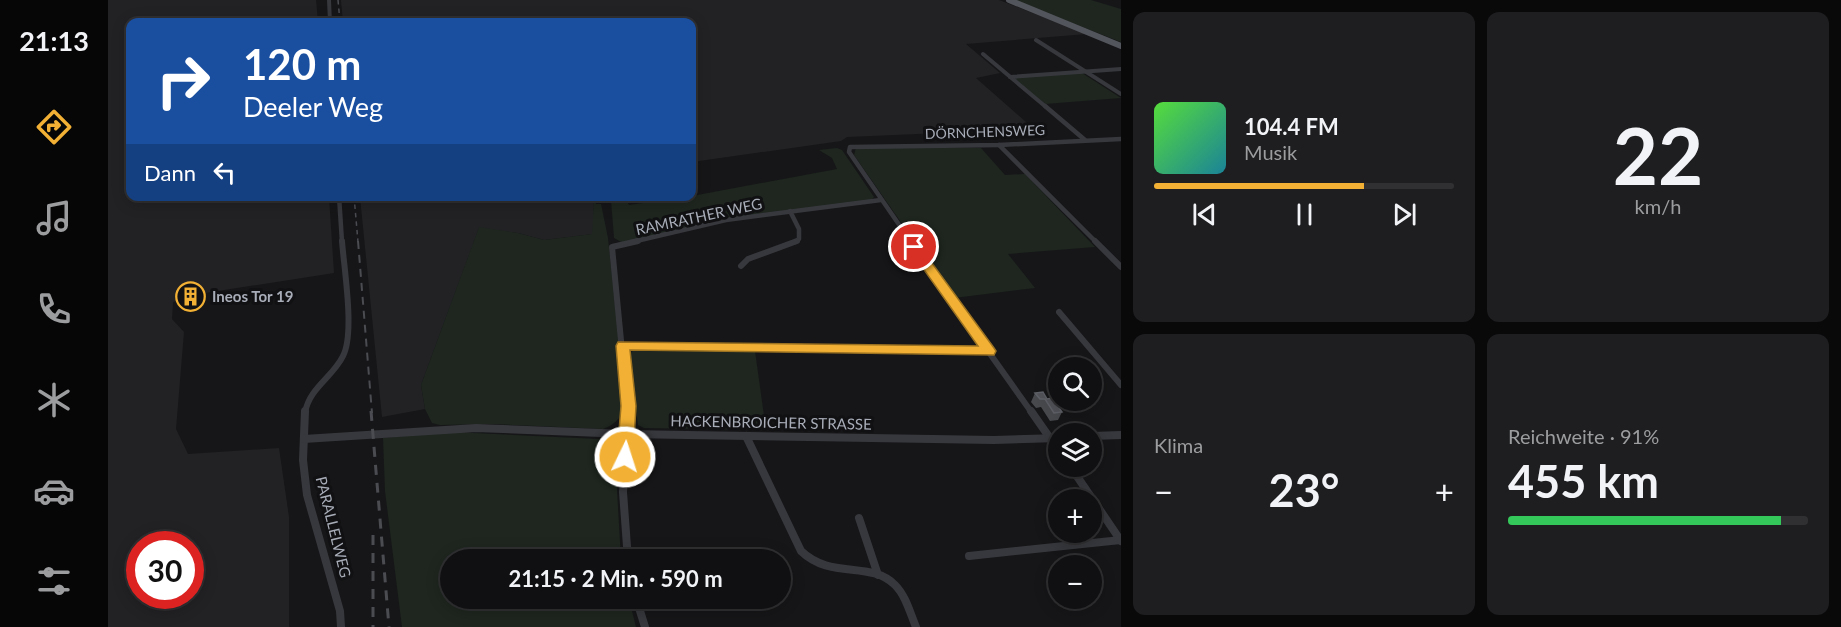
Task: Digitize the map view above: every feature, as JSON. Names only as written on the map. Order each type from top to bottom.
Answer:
[{"type":"main road","points":[[1009,0],[1121,46]]},
{"type":"street","points":[[329,0],[330,18]]},
{"type":"street","points":[[1036,40],[1121,94]]},
{"type":"street","points":[[983,54],[1084,141]]},
{"type":"street","points":[[1010,77],[1121,69]]},
{"type":"street","name":"DÖRNCHENSWEG","points":[[880,200],[849,152],[850,147],[999,145],[1121,139]]},
{"type":"street","points":[[999,145],[1121,267]]},
{"type":"street","points":[[880,200],[1048,435]]},
{"type":"street","name":"RAMRATHER WEG","points":[[623,346],[612,247],[726,220],[880,200]]},
{"type":"street","name":"PARALLELWEG","points":[[339,201],[349,339],[344,357],[306,402],[304,439],[307,495],[340,611],[341,627]]},
{"type":"street","points":[[741,266],[748,259],[794,243],[799,239],[799,229],[790,212]]},
{"type":"street","points":[[1059,312],[1121,385]]},
{"type":"street","points":[[627,549],[623,492],[628,406],[623,346],[989,351]]},
{"type":"street","name":"HACKENBROICHER STRASSE","points":[[304,439],[467,428],[626,435],[994,440],[1048,438]]},
{"type":"street","points":[[1102,436],[1121,435]]},
{"type":"street","points":[[746,436],[801,551],[807,559],[827,568],[878,575],[895,585],[916,627]]},
{"type":"street","points":[[969,556],[1121,541],[1077,477]]},
{"type":"street","points":[[859,518],[878,575]]},
{"type":"street","points":[[639,609],[645,627]]},
{"type":"shaded area","points":[[108,0],[316,0],[318,18],[126,18],[126,201],[329,201],[334,273],[186,296],[185,299],[173,302],[172,319],[184,332],[176,429],[188,454],[279,448],[289,517],[289,627],[108,627]]},
{"type":"shaded area","points":[[341,0],[999,0],[1087,34],[966,44],[1000,73],[976,78],[1034,129],[847,137],[841,141],[696,161],[696,18],[343,18]]},
{"type":"shaded area","points":[[1013,0],[1091,0],[1121,9],[1121,42]]},
{"type":"shaded area","points":[[1082,73],[1121,98],[1045,104],[1013,78]]},
{"type":"shaded area","points":[[837,148],[842,150],[874,197],[871,200],[742,216],[623,243],[614,238],[611,201],[626,201],[629,205],[657,201],[696,201],[696,195],[837,169],[832,158],[819,150]]},
{"type":"shaded area","points":[[856,148],[981,148],[1005,175],[1025,174],[1095,247],[1008,254],[1035,288],[954,298],[854,155]]},
{"type":"shaded area","points":[[360,201],[594,201],[593,234],[544,240],[518,233],[479,228],[421,385],[425,409],[382,417]]},
{"type":"shaded area","points":[[595,201],[596,204],[601,204],[608,238],[625,400],[619,418],[603,429],[432,423],[425,409],[421,385],[479,227],[544,240],[592,234]]},
{"type":"shaded area","points":[[634,350],[755,351],[766,430],[644,428],[638,425],[629,359],[630,353]]},
{"type":"shaded area","points":[[453,432],[620,440],[617,490],[620,549],[440,549],[440,609],[632,609],[636,627],[402,627],[385,491],[383,438]]},
{"type":"building","points":[[1043,392],[1048,399],[1048,404],[1045,399],[1040,399],[1035,393]]},
{"type":"railway","points":[[338,0],[340,18]]},
{"type":"railway","points":[[354,201],[358,242]]},
{"type":"railway","points":[[358,241],[372,413]]},
{"type":"railway","points":[[371,411],[389,627]]},
{"type":"railway","points":[[373,535],[373,627]]},
{"type":"place","name":"Ineos Tor 19","points":[[191,297]]},
{"type":"route","points":[[625,457],[628,406],[623,346],[989,351],[914,247]]}]
